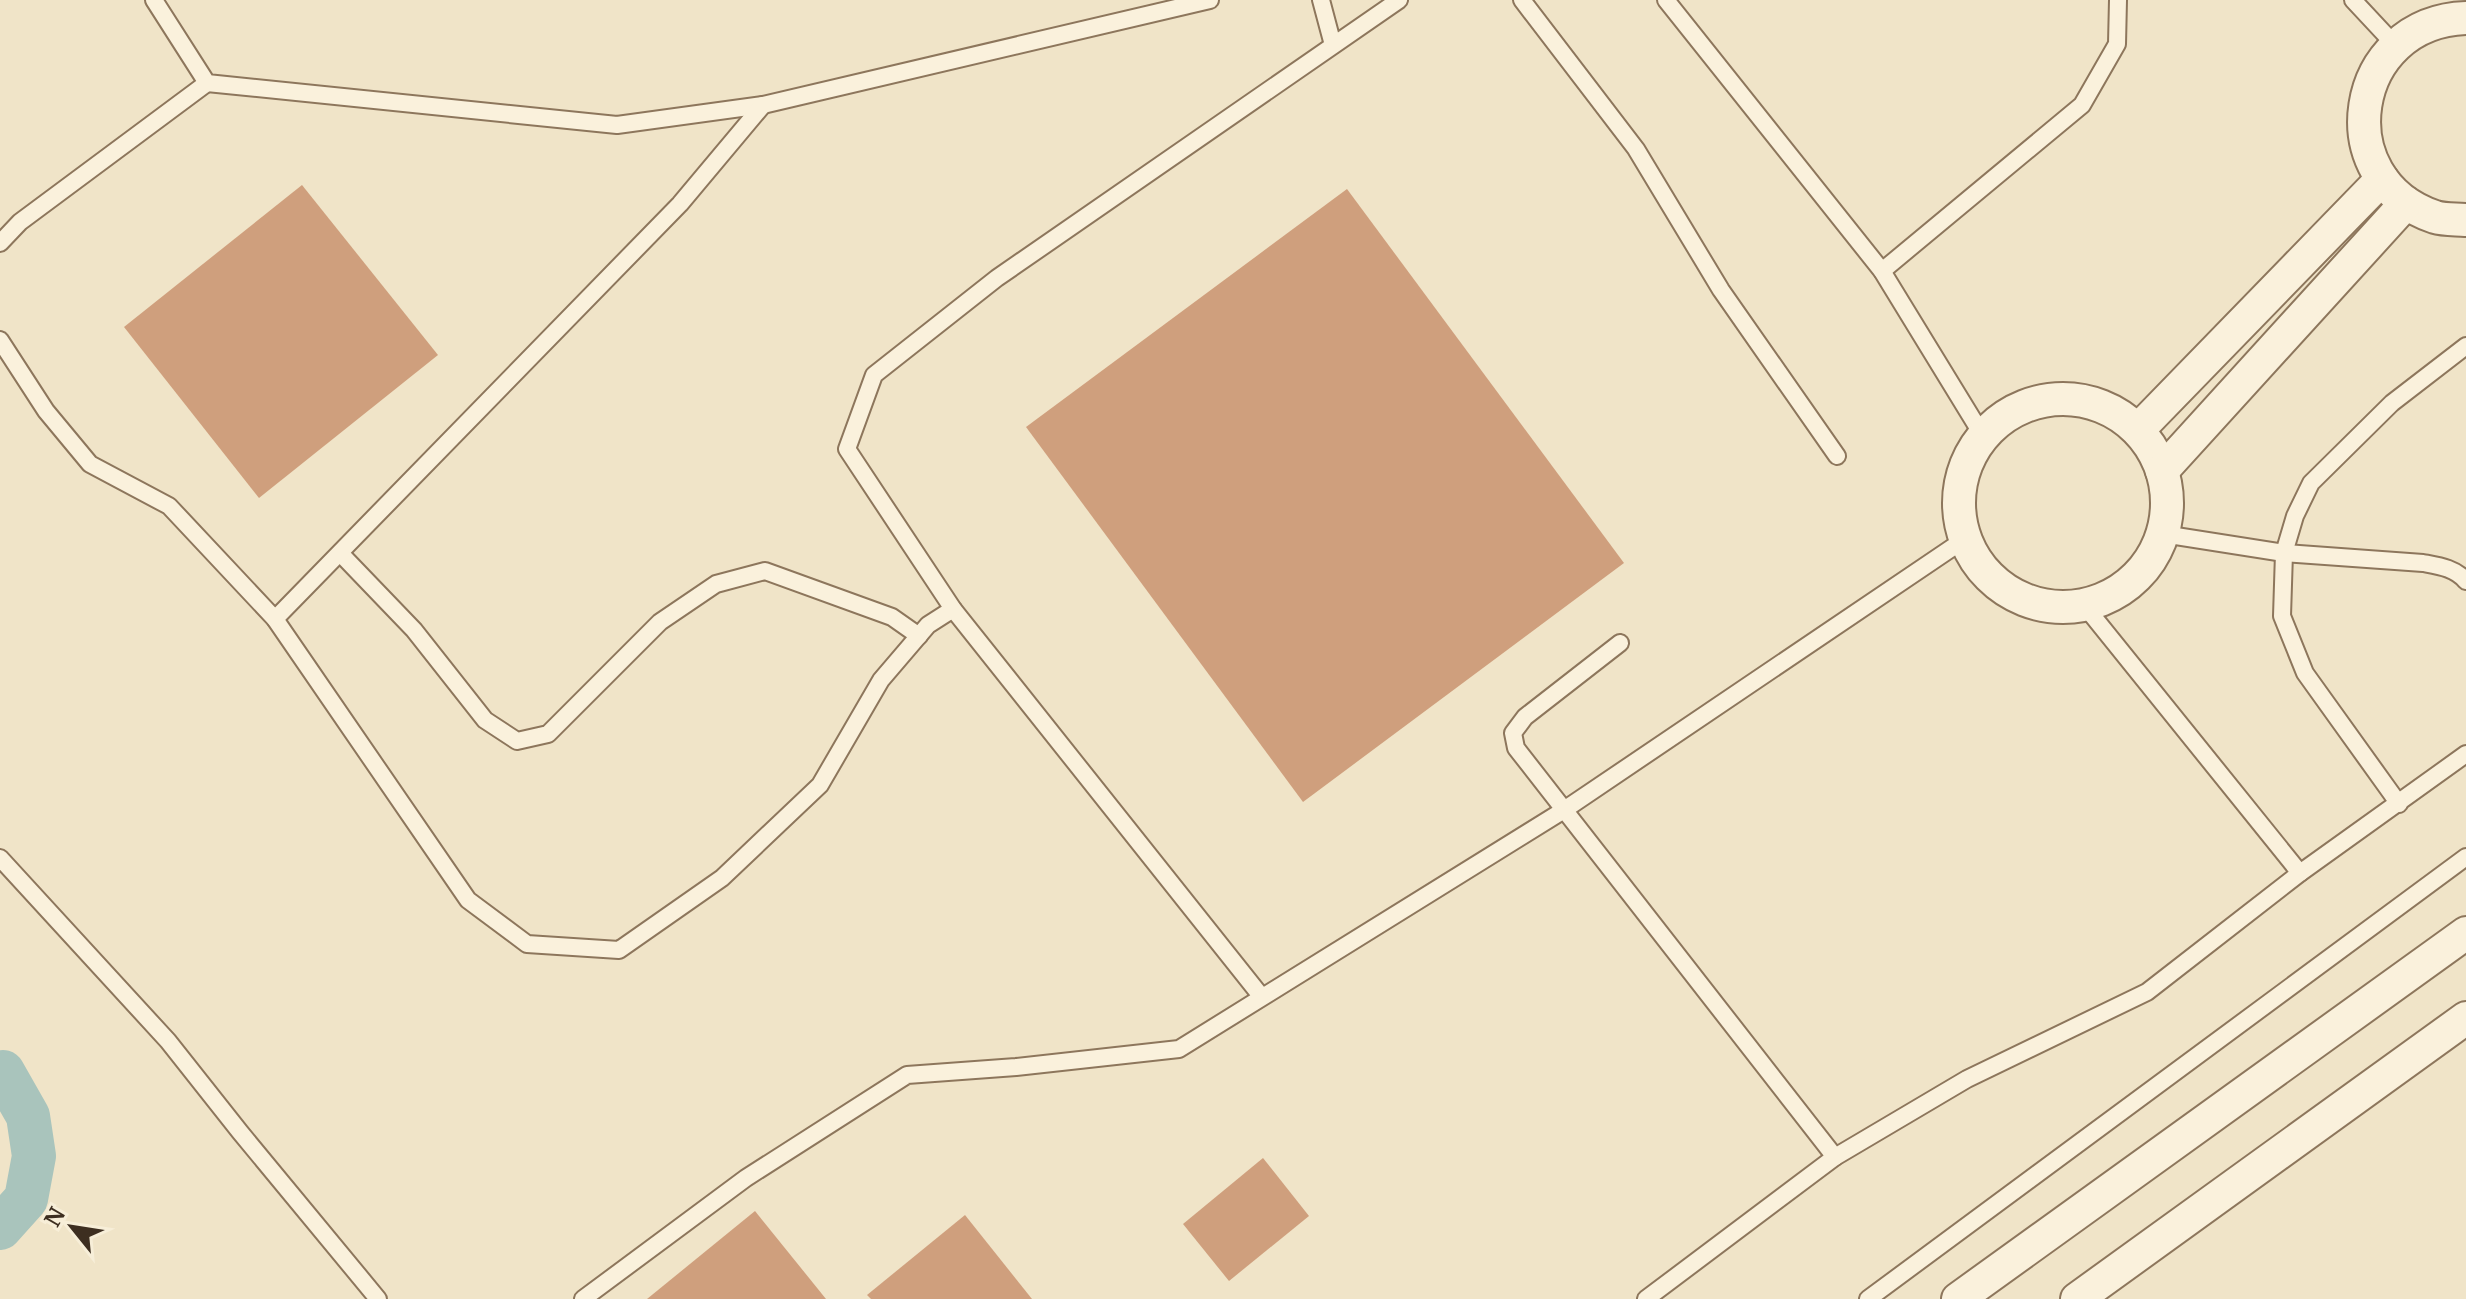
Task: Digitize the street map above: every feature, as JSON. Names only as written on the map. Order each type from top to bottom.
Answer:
[{"type":"street","points":[[2466,18],[2447,19],[2420,28],[2395,45],[2377,68],[2366,95],[2363,124],[2368,153],[2382,179],[2406,203],[2437,218],[2466,220]]},
{"type":"street","points":[[2138,430],[2382,179]]},
{"type":"street","points":[[2162,471],[2406,203]]},
{"type":"street","points":[[2077,400],[2110,410],[2138,430],[2162,471],[2167,513],[2163,534],[2151,559],[2133,580],[2110,596],[2084,605],[2054,607],[2025,601],[2000,587],[1979,566],[1965,539],[1959,513],[1960,486],[1968,460],[1983,436],[2010,414],[2042,401],[2077,400]]},
{"type":"street","points":[[1958,1299],[2466,933]]},
{"type":"street","points":[[2077,1299],[2466,1018]]},
{"type":"lane","points":[[154,0],[207,83]]},
{"type":"lane","points":[[0,243],[20,222],[207,83],[617,125],[763,105],[1210,0]]},
{"type":"lane","points":[[1321,0],[1333,45]]},
{"type":"lane","points":[[1261,996],[953,609],[847,449],[874,375],[997,278],[1399,0]]},
{"type":"lane","points":[[1522,0],[1636,149],[1721,290],[1837,456]]},
{"type":"lane","points":[[1666,0],[1882,271],[1983,436]]},
{"type":"lane","points":[[1882,271],[2082,105],[2117,44],[2118,0]]},
{"type":"lane","points":[[2353,0],[2395,45]]},
{"type":"lane","points":[[275,619],[680,204],[763,105]]},
{"type":"lane","points":[[0,340],[46,411],[90,464],[169,506],[275,619],[468,900],[527,944],[619,950],[722,878],[820,785],[881,680],[928,625],[953,609]]},
{"type":"lane","points":[[2399,804],[2305,673],[2282,616],[2284,553],[2295,516],[2311,483],[2392,403],[2466,346]]},
{"type":"lane","points":[[2163,534],[2284,553],[2423,563],[2443,567],[2466,581]]},
{"type":"lane","points":[[583,1299],[746,1178],[907,1075],[1016,1067],[1179,1049],[1564,810],[1965,539]]},
{"type":"lane","points":[[340,553],[414,630],[485,720],[517,741],[548,734],[660,622],[716,584],[728,580],[765,571],[892,617],[919,636]]},
{"type":"lane","points":[[2084,605],[2300,873]]},
{"type":"lane","points":[[1620,643],[1525,717],[1513,733],[1516,748],[1835,1157]]},
{"type":"lane","points":[[1646,1299],[1835,1157],[1967,1079],[2147,992],[2300,873],[2466,754]]},
{"type":"lane","points":[[1868,1299],[2466,857]]},
{"type":"lane","points":[[0,858],[168,1041],[378,1299]]},
{"type":"building","points":[[302,185],[438,355],[259,498],[124,327]]},
{"type":"building","points":[[1347,189],[1624,563],[1303,802],[1026,427]]},
{"type":"building","points":[[1263,1158],[1309,1216],[1229,1281],[1183,1224]]},
{"type":"building","points":[[755,1211],[826,1299],[647,1299]]},
{"type":"building","points":[[965,1215],[1032,1299],[871,1299],[867,1295]]},
{"type":"waterway","points":[[0,1228],[26,1199],[34,1156],[28,1116],[3,1072]]}]
